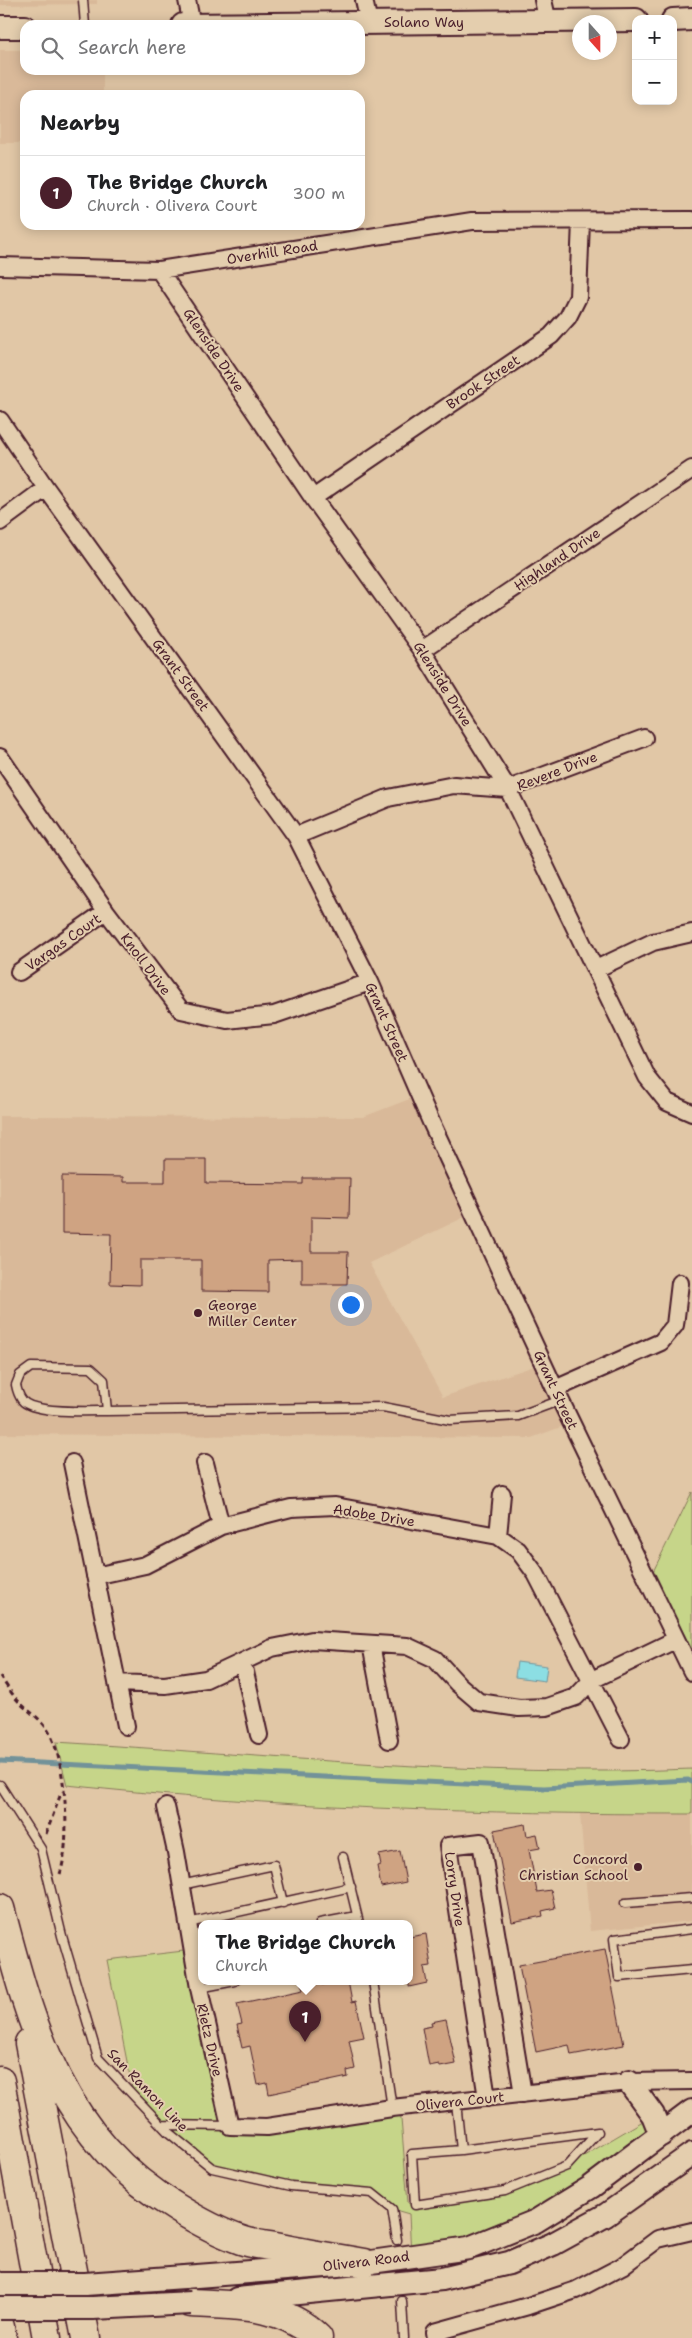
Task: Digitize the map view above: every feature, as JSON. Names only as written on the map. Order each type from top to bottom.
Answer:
[{"type":"highway","points":[[0,1908],[34,2026],[62,2089],[71,2106],[94,2138],[126,2172],[166,2201],[207,2226],[243,2241],[364,2263]]},
{"type":"highway","points":[[11,1949],[86,2338]]},
{"type":"highway","points":[[0,2081],[47,2338]]},
{"type":"highway","points":[[187,2290],[282,2315],[310,2330],[318,2338]]},
{"type":"highway","points":[[0,2327],[2,2338]]},
{"type":"street","points":[[187,0],[191,20]]},
{"type":"street","points":[[364,0],[369,23]]},
{"type":"street","name":"Solano Way","points":[[365,23],[546,11],[632,20]]},
{"type":"street","points":[[677,20],[692,19]]},
{"type":"street","points":[[0,27],[20,27]]},
{"type":"street","name":"Overhill Road","points":[[0,266],[159,270],[472,221],[692,220]]},
{"type":"street","name":"Brook Street","points":[[313,498],[551,336],[568,317],[578,297],[581,221]]},
{"type":"street","name":"Glenside Drive","points":[[159,270],[313,498],[422,650],[508,789],[647,1077],[667,1102],[692,1113]]},
{"type":"street","name":"Grant Street","points":[[0,420],[46,488],[296,836],[370,982],[432,1122],[558,1394],[675,1640],[691,1669]]},
{"type":"street","name":"Highland Drive","points":[[422,650],[692,469]]},
{"type":"street","points":[[0,522],[46,488]]},
{"type":"street","name":"Revere Drive","points":[[296,836],[388,798],[454,785],[508,789],[644,738]]},
{"type":"street","name":"Knoll Drive","points":[[0,757],[106,911],[181,1010],[227,1020],[274,1015],[370,982]]},
{"type":"street","name":"Vargas Court","points":[[20,972],[106,911]]},
{"type":"street","points":[[596,969],[653,942],[692,933]]},
{"type":"street","points":[[558,1394],[661,1342],[675,1325],[680,1283]]},
{"type":"street","points":[[72,1463],[126,1726]]},
{"type":"street","points":[[205,1463],[221,1526]]},
{"type":"street","points":[[498,1536],[502,1494]]},
{"type":"street","name":"Adobe Drive","points":[[95,1576],[145,1565],[221,1526],[291,1508],[336,1506],[498,1536],[518,1550],[536,1574],[622,1739]]},
{"type":"street","points":[[117,1683],[165,1685],[206,1679],[272,1648],[312,1640],[407,1646],[435,1659],[458,1684],[479,1702],[519,1708],[547,1707],[576,1697],[592,1680],[675,1640]]},
{"type":"street","points":[[371,1644],[389,1740]]},
{"type":"street","points":[[243,1663],[259,1735]]},
{"type":"street","name":"Rietz Drive","points":[[166,1807],[188,1924],[197,1949],[198,1988],[230,2126]]},
{"type":"street","name":"Lorry Drive","points":[[487,2098],[448,1846],[481,1842],[523,2094]]},
{"type":"street","name":"Olivera Court","points":[[230,2126],[267,2127],[392,2108],[629,2082],[692,2081]]},
{"type":"street","points":[[629,2082],[653,2115],[661,2135]]},
{"type":"street","name":"Olivera Road","points":[[0,2308],[93,2308],[187,2290],[469,2248],[536,2221],[590,2187],[692,2111]]},
{"type":"street","name":"Olivera Road","points":[[0,2284],[86,2284],[187,2290],[442,2279],[509,2263],[553,2244],[606,2215],[692,2154]]},
{"type":"street","points":[[436,2338],[435,2332],[528,2306],[576,2290],[622,2266],[658,2239],[692,2231]]},
{"type":"lane","points":[[83,0],[85,20]]},
{"type":"lane","points":[[107,1410],[104,1380],[91,1368],[31,1367],[20,1375],[16,1385],[22,1401],[34,1408],[107,1410],[383,1407],[450,1420],[518,1416],[558,1394]]},
{"type":"lane","name":"San Ramon Line","points":[[0,1785],[41,1849],[98,2058],[161,2126],[212,2168],[291,2186],[372,2193],[392,2209],[397,2240]]},
{"type":"lane","points":[[343,1857],[358,1919]]},
{"type":"lane","points":[[181,1884],[274,1866],[283,1903]]},
{"type":"lane","points":[[206,1920],[351,1888]]},
{"type":"lane","points":[[625,1903],[692,1898]]},
{"type":"lane","points":[[188,1924],[198,1922]]},
{"type":"lane","points":[[692,1930],[614,1938],[619,1978],[692,1970]]},
{"type":"lane","points":[[198,1988],[214,1985]]},
{"type":"lane","points":[[374,1985],[392,2108]]},
{"type":"lane","points":[[456,2102],[461,2150]]},
{"type":"lane","points":[[161,2126],[230,2126]]},
{"type":"lane","points":[[598,2132],[567,2166],[505,2191],[415,2205],[412,2154],[461,2150],[534,2140],[598,2132]]},
{"type":"lane","points":[[402,2301],[404,2338]]},
{"type":"path","points":[[0,1676],[21,1703],[38,1717],[50,1733],[60,1764],[64,1792],[65,1849],[60,1872],[51,1890]]},
{"type":"path","points":[[41,1849],[60,1796],[64,1792]]},
{"type":"shaded area","points":[[0,0],[97,0],[97,4],[0,5]]},
{"type":"shaded area","points":[[0,50],[20,50],[20,75],[103,75],[103,90],[20,90],[20,143],[0,143]]},
{"type":"shaded area","name":"George Miller Center","points":[[420,1095],[475,1212],[369,1263],[443,1397],[543,1363],[572,1423],[531,1438],[0,1434],[0,1116],[363,1117]]},
{"type":"shaded area","name":"Concord Christian School","points":[[580,1814],[692,1814],[692,1921],[590,1931]]},
{"type":"green space","points":[[692,1492],[692,1672],[648,1582]]},
{"type":"green space","points":[[56,1742],[453,1768],[612,1771],[692,1769],[692,1814],[536,1813],[379,1808],[223,1799],[67,1785]]},
{"type":"green space","points":[[192,1950],[198,1985],[200,1985],[230,2126],[400,2107],[408,2203],[415,2205],[505,2191],[567,2166],[653,2115],[661,2135],[536,2221],[411,2256],[409,2214],[392,2209],[372,2193],[291,2186],[212,2168],[134,2097],[107,1960]]},
{"type":"water","points":[[517,1662],[547,1666],[545,1681],[515,1677]]},
{"type":"building","points":[[165,1159],[206,1159],[206,1183],[303,1184],[303,1178],[350,1178],[349,1218],[311,1217],[311,1252],[348,1252],[347,1284],[302,1284],[302,1259],[268,1260],[268,1292],[201,1291],[201,1260],[140,1260],[140,1285],[110,1284],[111,1234],[62,1233],[62,1176],[123,1177],[123,1182],[165,1182]]},
{"type":"building","points":[[525,1824],[527,1836],[537,1834],[540,1848],[529,1850],[537,1892],[551,1890],[555,1908],[542,1911],[543,1916],[512,1922],[494,1830]]},
{"type":"building","points":[[400,1851],[406,1882],[381,1887],[377,1866],[381,1865],[379,1855]]},
{"type":"building","points":[[426,1934],[431,1966],[424,1967],[427,1983],[409,1987],[409,1985],[413,1985],[413,1936]]},
{"type":"building","points":[[605,1949],[624,2045],[571,2055],[569,2045],[536,2052],[519,1965]]},
{"type":"building","points":[[301,1985],[349,1985],[352,2002],[356,2001],[364,2037],[349,2040],[355,2069],[347,2071],[348,2077],[269,2094],[267,2083],[258,2085],[250,2046],[242,2048],[237,2025],[242,2024],[237,2004],[303,1990]]},
{"type":"building","points":[[446,2019],[456,2064],[440,2067],[439,2064],[429,2066],[422,2028],[432,2026],[431,2022]]},
{"type":"waterway","points":[[0,1761],[544,1788],[688,1780],[692,1782]]},
{"type":"place","name":"George Miller Center","points":[[198,1313]]},
{"type":"place","name":"Concord Christian School","points":[[638,1867]]},
{"type":"place","name":"The Bridge Church","points":[[305,2042]]}]
